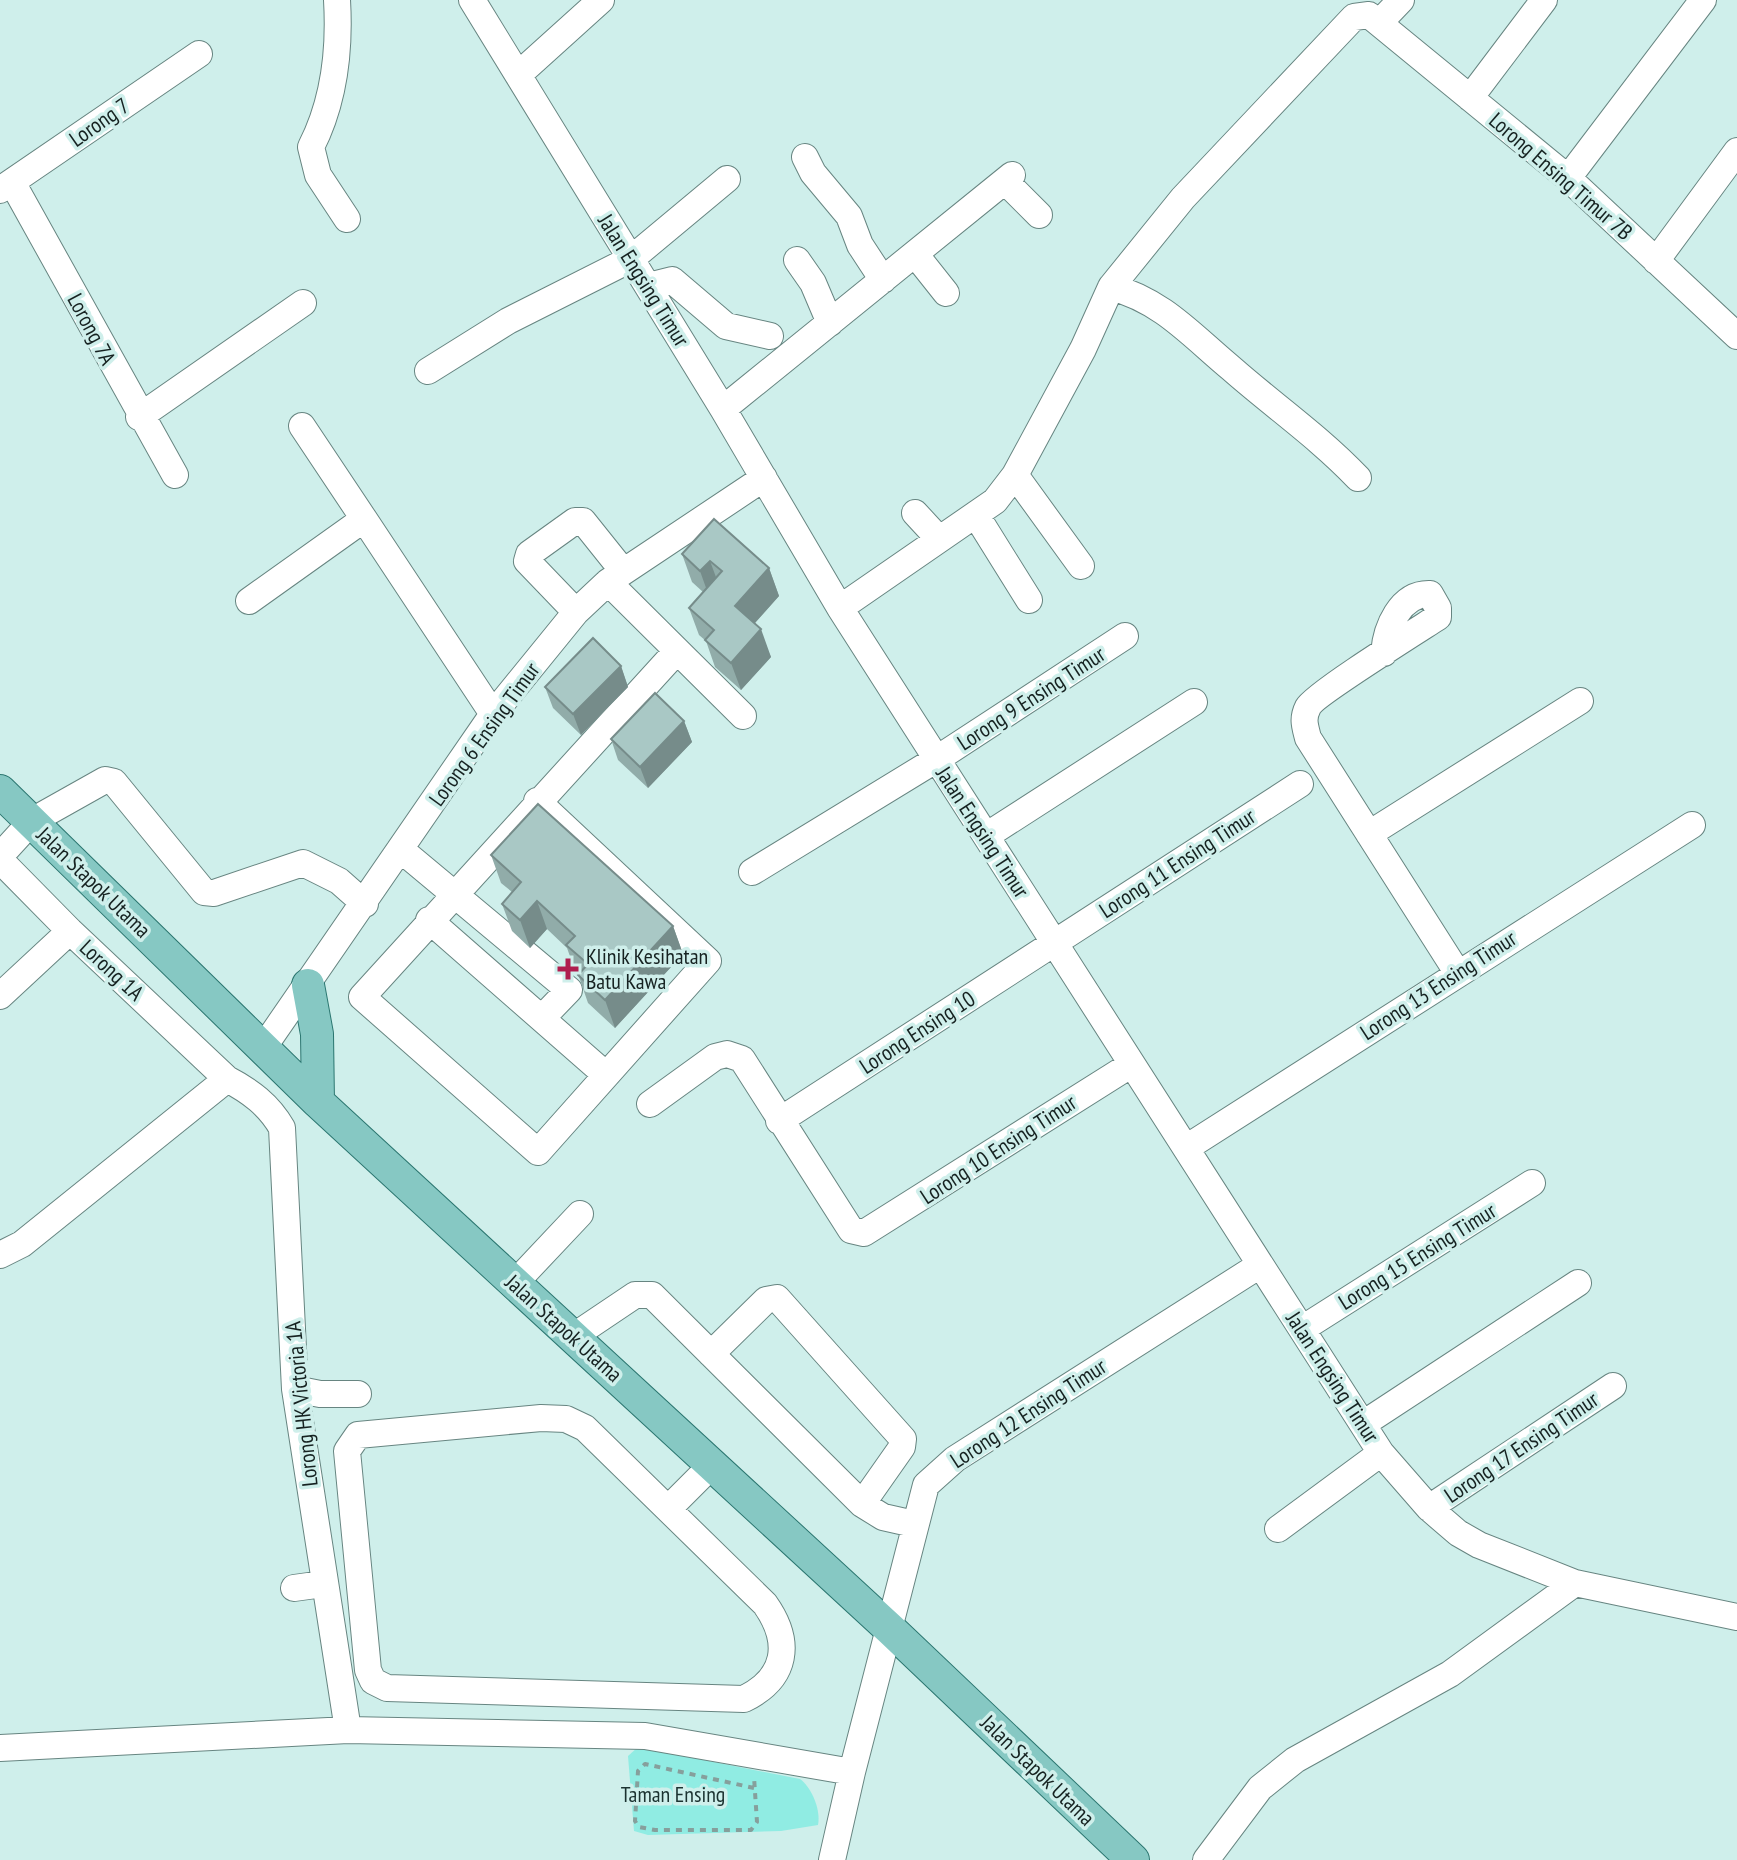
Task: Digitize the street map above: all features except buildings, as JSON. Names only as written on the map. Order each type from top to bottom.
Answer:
[{"type":"main road","name":"Jalan Stapok Utama","points":[[0,791],[318,1102],[890,1629],[1133,1860]]},
{"type":"main road","points":[[308,985],[317,1034],[318,1102]]},
{"type":"street","points":[[337,0],[339,41],[323,123],[311,147],[318,175],[347,219]]},
{"type":"street","name":"Jalan Engsing Timur","points":[[472,0],[723,409],[840,608],[1381,1453],[1429,1508],[1458,1533],[1479,1545],[1575,1583],[1737,1617]]},
{"type":"street","points":[[518,75],[601,0]]},
{"type":"street","points":[[840,608],[995,501],[1015,475],[1083,349],[1111,287],[1183,198],[1354,17],[1369,15],[1379,23],[1401,0]]},
{"type":"street","points":[[1470,98],[1544,0]]},
{"type":"street","points":[[1568,178],[1703,0]]},
{"type":"street","name":"Lorong Ensing Timur 7B","points":[[1379,23],[1568,178],[1737,336]]},
{"type":"street","name":"Lorong 7","points":[[6,186],[199,54]]},
{"type":"street","points":[[1656,261],[1737,151]]},
{"type":"street","points":[[805,157],[813,173],[849,216],[860,245],[883,280]]},
{"type":"street","points":[[723,409],[1009,178],[1039,215]]},
{"type":"street","points":[[428,371],[508,321],[631,259],[727,179]]},
{"type":"street","name":"Lorong 7A","points":[[6,186],[175,475]]},
{"type":"street","points":[[915,254],[946,293]]},
{"type":"street","points":[[797,260],[813,283],[830,323]]},
{"type":"street","points":[[648,286],[672,280],[726,326],[770,336]]},
{"type":"street","points":[[1111,287],[1134,293],[1175,316],[1233,370],[1319,438],[1358,478]]},
{"type":"street","points":[[139,417],[303,303]]},
{"type":"street","points":[[302,426],[493,714]]},
{"type":"street","points":[[1015,475],[1081,566]]},
{"type":"street","name":"Lorong 6 Ensing Timur","points":[[263,1048],[493,714],[576,612],[615,577],[764,478]]},
{"type":"street","points":[[915,513],[939,539]]},
{"type":"street","points":[[976,515],[1029,600]]},
{"type":"street","points":[[249,601],[364,519]]},
{"type":"street","points":[[576,612],[527,561],[529,554],[575,521],[583,521],[615,577],[675,653],[743,716]]},
{"type":"street","name":"Lorong 9 Ensing Timur","points":[[752,872],[937,759],[1125,636]]},
{"type":"street","points":[[537,801],[708,961],[538,1152],[362,997],[537,801],[675,653]]},
{"type":"street","points":[[1384,653],[1309,704],[1303,719],[1308,738],[1457,972]]},
{"type":"street","points":[[1369,834],[1580,701]]},
{"type":"street","points":[[986,836],[1194,702]]},
{"type":"street","points":[[0,858],[32,821],[105,780],[114,782],[204,892],[214,893],[303,863],[339,881],[365,904]]},
{"type":"street","name":"Lorong 11 Ensing Timur","points":[[1054,943],[1300,784]]},
{"type":"street","name":"Lorong 13 Ensing Timur","points":[[1186,1148],[1457,972],[1692,825]]},
{"type":"street","points":[[400,849],[569,990],[543,1017]]},
{"type":"street","name":"Lorong 1A","points":[[0,858],[70,931],[237,1084]]},
{"type":"street","points":[[429,920],[606,1075]]},
{"type":"street","points":[[0,996],[70,931]]},
{"type":"street","name":"Lorong Ensing 10","points":[[779,1121],[1054,943]]},
{"type":"street","points":[[650,1104],[715,1057],[727,1054],[742,1059],[779,1121]]},
{"type":"street","name":"Lorong 10 Ensing Timur","points":[[779,1121],[851,1230],[864,1233],[1132,1064]]},
{"type":"street","points":[[0,1255],[22,1244],[237,1084]]},
{"type":"street","name":"Lorong HK Victoria 1A","points":[[237,1084],[262,1102],[282,1128],[295,1389],[348,1730]]},
{"type":"street","name":"Lorong 15 Ensing Timur","points":[[1302,1329],[1532,1183]]},
{"type":"street","points":[[514,1284],[580,1214]]},
{"type":"street","name":"Lorong 12 Ensing Timur","points":[[890,1629],[926,1485],[955,1459],[1260,1265]]},
{"type":"street","points":[[1363,1424],[1578,1283]]},
{"type":"street","points":[[574,1336],[635,1295],[646,1292],[862,1504],[883,1517],[914,1524]]},
{"type":"street","points":[[711,1354],[766,1300],[777,1298],[903,1439],[902,1447],[862,1504]]},
{"type":"street","name":"Lorong 17 Ensing Timur","points":[[1429,1508],[1613,1386]]},
{"type":"street","points":[[295,1389],[320,1394],[358,1394]]},
{"type":"street","points":[[541,1418],[566,1419],[585,1428],[668,1509],[765,1604],[777,1621],[783,1638],[777,1674],[763,1690],[744,1699],[387,1688],[373,1681],[368,1670],[347,1451],[358,1435],[541,1418]]},
{"type":"street","points":[[1278,1529],[1381,1453]]},
{"type":"street","points":[[668,1509],[712,1465]]},
{"type":"street","points":[[1206,1860],[1260,1788],[1295,1760],[1450,1674],[1575,1583]]},
{"type":"street","points":[[294,1588],[323,1584]]},
{"type":"street","points":[[832,1860],[890,1629]]},
{"type":"street","points":[[557,1734],[558,1692]]},
{"type":"street","points":[[0,1748],[348,1730],[645,1736],[852,1772]]},
{"type":"path","points":[[754,1770],[757,1822],[748,1831],[655,1830],[639,1827],[635,1821],[637,1783],[640,1766],[645,1764],[754,1788]]},
{"type":"path","points":[[630,1782],[637,1783]]},
{"type":"green space","name":"Taman Ensing","points":[[638,1747],[800,1779],[815,1800],[818,1825],[781,1831],[648,1835],[634,1831],[628,1756]]},
{"type":"place","name":"Klinik Kesihatan Batu Kawa","points":[[568,969]]}]
